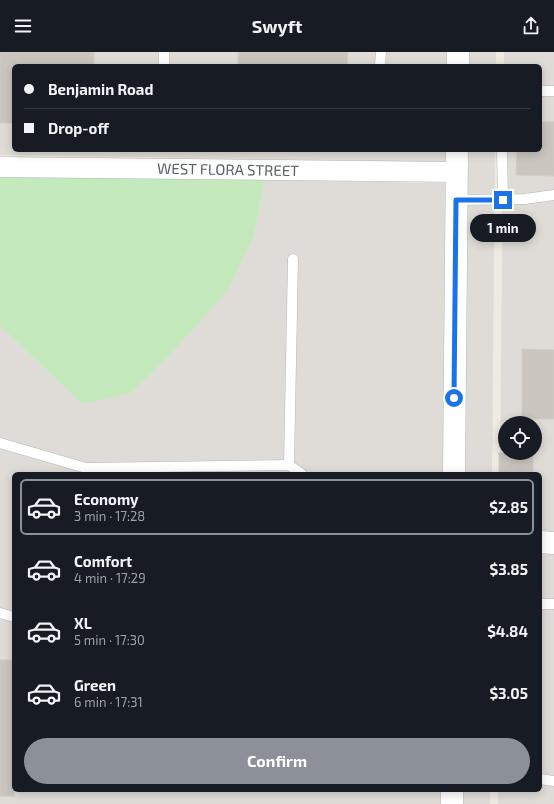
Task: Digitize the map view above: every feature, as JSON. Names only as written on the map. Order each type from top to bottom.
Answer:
[{"type":"street","points":[[458,52],[458,64]]},
{"type":"street","points":[[454,472],[457,152]]},
{"type":"street","name":"WEST FLORA STREET","points":[[0,167],[457,172]]},
{"type":"street","points":[[542,542],[554,543]]},
{"type":"street","points":[[452,792],[452,804]]},
{"type":"lane","points":[[164,52],[164,64]]},
{"type":"lane","points":[[380,64],[381,52]]},
{"type":"lane","points":[[542,91],[554,91]]},
{"type":"lane","points":[[502,152],[503,200]]},
{"type":"lane","points":[[456,200],[525,199],[554,195]]},
{"type":"lane","points":[[289,465],[293,259]]},
{"type":"lane","points":[[0,443],[86,468],[289,465],[299,472]]},
{"type":"lane","points":[[542,604],[554,604]]},
{"type":"lane","points":[[0,613],[12,616]]},
{"type":"lane","points":[[542,779],[554,781]]},
{"type":"shaded area","points":[[0,52],[449,52],[449,64],[12,64],[12,152],[448,152],[447,162],[0,155]]},
{"type":"shaded area","points":[[468,52],[496,52],[496,64],[468,64]]},
{"type":"shaded area","points":[[504,52],[554,52],[554,804],[498,804],[498,792],[542,792],[542,472],[500,472],[500,460],[542,460],[542,416],[501,416],[503,152],[542,152],[542,64],[504,64]]},
{"type":"shaded area","points":[[466,152],[495,152],[492,472],[463,472]]},
{"type":"shaded area","points":[[264,180],[447,183],[445,472],[12,472],[12,792],[442,792],[442,804],[0,804],[0,326],[82,404],[255,232]]},
{"type":"shaded area","points":[[461,792],[490,792],[490,804],[461,804]]},
{"type":"green space","points":[[0,177],[264,180],[255,232],[228,290],[180,344],[131,393],[82,404],[0,326]]},
{"type":"building","points":[[0,52],[94,52],[94,64],[12,64],[12,123],[0,123]]},
{"type":"building","points":[[238,52],[348,52],[347,64],[238,64]]},
{"type":"building","points":[[542,122],[554,122],[554,176],[516,175],[517,152],[542,152]]},
{"type":"building","points":[[522,349],[554,350],[554,419],[542,419],[542,416],[522,416]]},
{"type":"building","points":[[499,460],[533,460],[533,472],[499,472]]},
{"type":"building","points":[[0,660],[12,660],[12,792],[14,792],[14,796],[0,796]]},
{"type":"route","points":[[454,398],[456,200],[503,200]]}]
